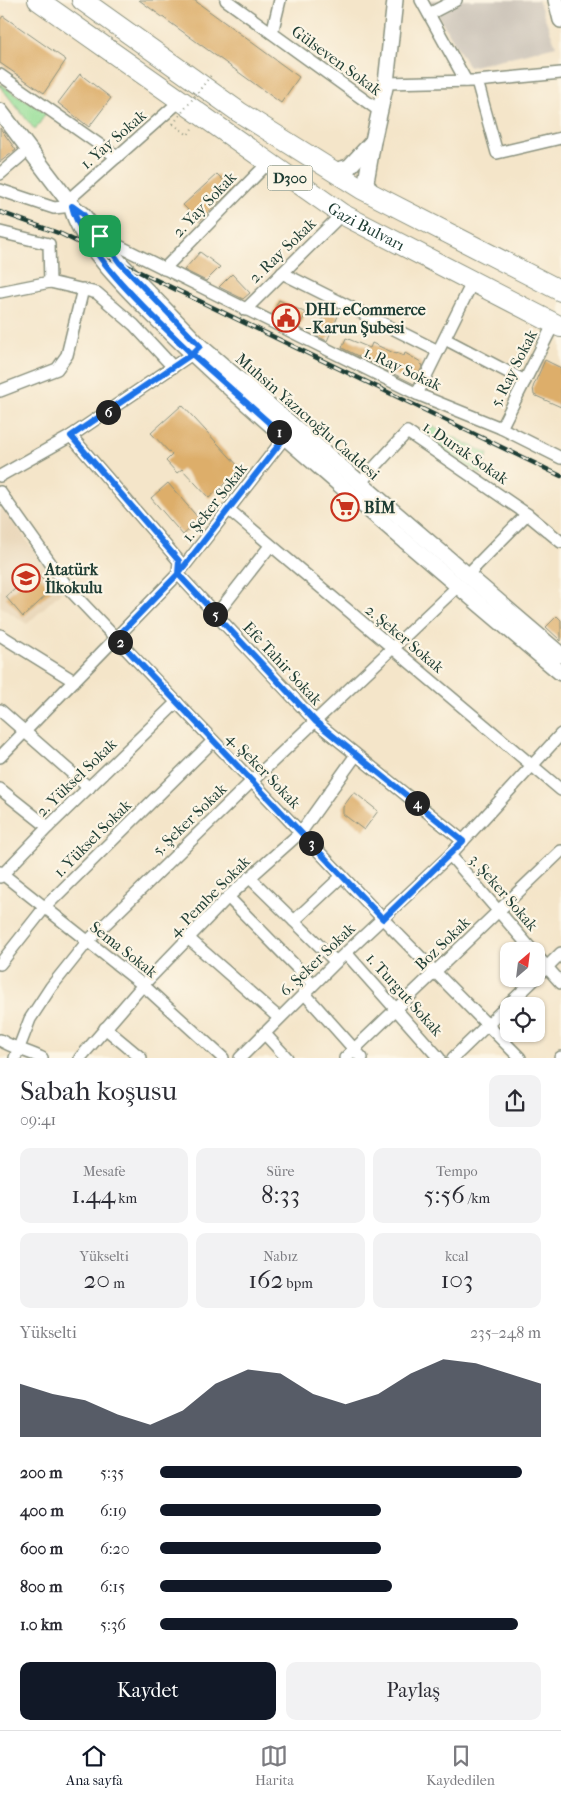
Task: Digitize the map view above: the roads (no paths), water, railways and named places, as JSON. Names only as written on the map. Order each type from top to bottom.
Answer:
[{"type":"highway","name":"Gazi Bulvarı","points":[[38,0],[342,214],[557,325]]},
{"type":"highway","name":"Gazi Bulvarı","points":[[82,0],[239,112],[334,171],[372,194],[561,291]]},
{"type":"street","name":"Gülseven Sokak","points":[[226,0],[381,112]]},
{"type":"street","points":[[272,33],[280,0]]},
{"type":"street","points":[[372,194],[366,182],[372,140],[381,112],[386,83],[394,0]]},
{"type":"street","points":[[421,0],[472,81],[497,153],[561,138]]},
{"type":"street","points":[[429,14],[456,0]]},
{"type":"street","points":[[556,0],[561,20]]},
{"type":"street","points":[[386,83],[472,81],[561,73]]},
{"type":"street","points":[[0,75],[116,157]]},
{"type":"street","name":"1. Yay Sokak","points":[[69,204],[116,157],[180,101]]},
{"type":"street","name":"Muhsin Yazıcıoğlu Caddesi","points":[[0,111],[69,204],[75,221],[129,291],[196,350],[360,483],[561,673]]},
{"type":"street","points":[[334,171],[349,167],[372,140]]},
{"type":"street","points":[[0,174],[29,149]]},
{"type":"street","name":"2. Yay Sokak","points":[[164,269],[268,163]]},
{"type":"street","points":[[0,190],[54,208],[69,204]]},
{"type":"street","name":"Muhsin Yazıcıoğlu Caddesi","points":[[69,204],[83,214],[120,263],[196,350],[285,437],[463,581],[561,655]]},
{"type":"street","name":"2. Ray Sokak","points":[[244,310],[342,214]]},
{"type":"street","points":[[0,232],[49,244],[50,282]]},
{"type":"street","name":"1. Ray Sokak","points":[[100,236],[244,310],[417,394],[501,428],[561,458]]},
{"type":"street","points":[[282,273],[438,352]]},
{"type":"street","points":[[417,394],[472,281]]},
{"type":"street","points":[[0,292],[50,282],[97,293],[134,325],[174,367]]},
{"type":"street","points":[[0,391],[57,369],[67,355],[83,289]]},
{"type":"street","name":"5. Ray Sokak","points":[[501,428],[524,381],[557,325]]},
{"type":"street","points":[[444,338],[524,381]]},
{"type":"street","points":[[0,476],[71,436],[174,367],[196,350]]},
{"type":"street","name":"1. Durak Sokak","points":[[360,483],[407,432],[527,514],[561,542]]},
{"type":"street","name":"Efe Tahir Sokak","points":[[71,436],[179,561],[178,574],[316,722],[463,841]]},
{"type":"street","name":"1. Şeker Sokak","points":[[0,757],[178,574],[285,437]]},
{"type":"street","name":"4. Şeker Sokak","points":[[0,492],[68,588],[251,782],[383,919],[488,1023],[520,1058]]},
{"type":"street","name":"2. Şeker Sokak","points":[[228,509],[561,790]]},
{"type":"street","name":"5. Şeker Sokak","points":[[17,1052],[30,1019],[51,987],[88,942],[251,782],[393,650],[527,514]]},
{"type":"street","points":[[216,615],[270,546]]},
{"type":"street","points":[[0,635],[74,681]]},
{"type":"street","name":"2. Yüksel Sokak","points":[[1,874],[177,702]]},
{"type":"street","points":[[0,710],[89,788]]},
{"type":"street","name":"6. Şeker Sokak","points":[[240,1058],[313,984],[450,855],[561,734]]},
{"type":"street","name":"1. Yüksel Sokak","points":[[0,964],[45,907],[213,741]]},
{"type":"street","name":"4. Pembe Sokak","points":[[80,1058],[144,985],[228,897],[301,832],[356,755]]},
{"type":"street","points":[[0,789],[48,827]]},
{"type":"street","name":"Boz Sokak","points":[[345,1058],[561,851]]},
{"type":"street","name":"3. Şeker Sokak","points":[[450,855],[525,942]]},
{"type":"street","name":"Sema Sokak","points":[[1,874],[144,985],[223,1058]]},
{"type":"street","points":[[294,921],[342,876]]},
{"type":"street","points":[[249,877],[336,962]]},
{"type":"street","points":[[228,897],[313,984]]},
{"type":"street","points":[[188,938],[279,1018]]},
{"type":"street","name":"1. Turgut Sokak","points":[[346,953],[439,1058]]},
{"type":"street","points":[[547,967],[561,953]]},
{"type":"street","name":"3. Şeker Sokak","points":[[545,965],[561,983]]},
{"type":"street","points":[[453,1058],[525,988]]},
{"type":"street","points":[[304,993],[362,1058]]},
{"type":"street","points":[[105,1028],[141,1058]]},
{"type":"street","points":[[264,1033],[287,1058]]},
{"type":"street","points":[[0,1040],[17,1052],[42,1058]]},
{"type":"railway","points":[[0,212],[61,234],[561,476]]},
{"type":"place","name":"DHL eCommerce - Karun Şubesi","points":[[286,318]]},
{"type":"place","name":"BİM","points":[[345,507]]},
{"type":"place","name":"Atatürk İlkokulu","points":[[26,578]]}]
